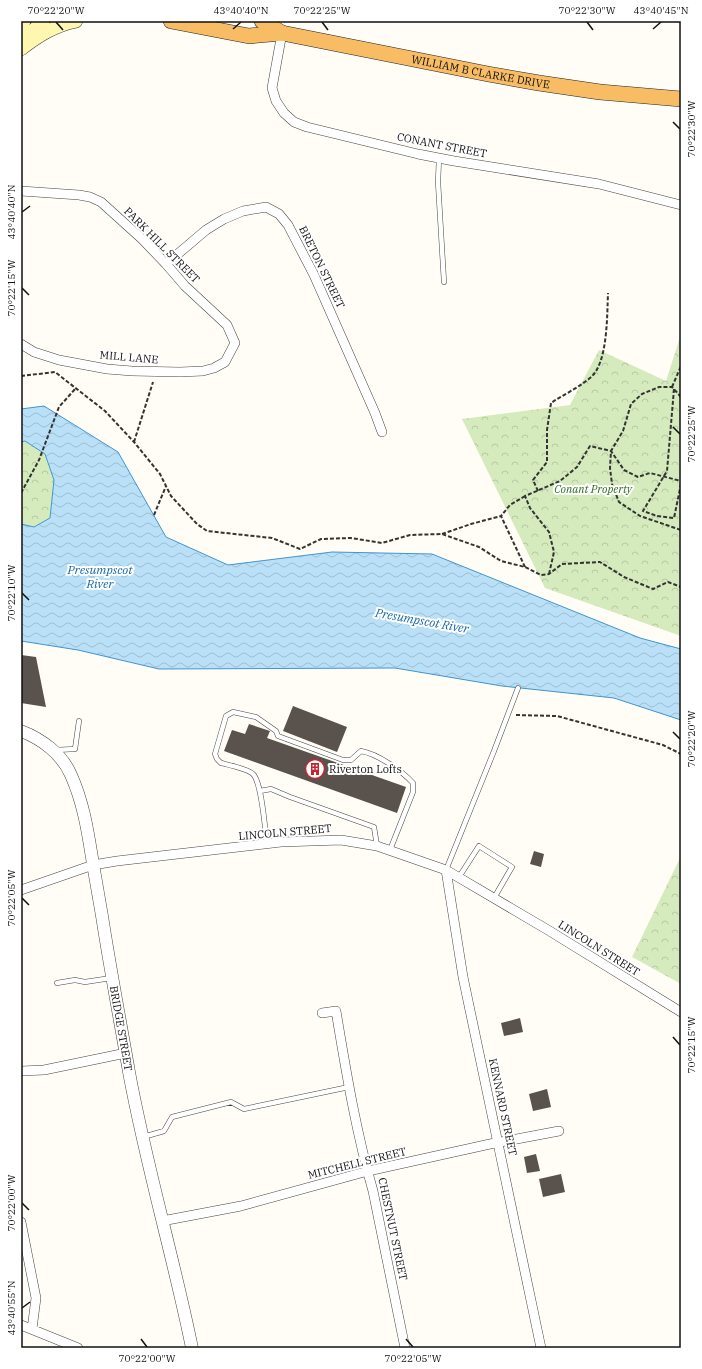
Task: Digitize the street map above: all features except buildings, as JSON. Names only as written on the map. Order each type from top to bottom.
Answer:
[{"type":"highway","points":[[171,21],[249,36],[282,33]]},
{"type":"highway","points":[[262,21],[282,33]]},
{"type":"highway","name":"WILLIAM B CLARKE DRIVE","points":[[282,33],[539,83],[600,92],[681,99]]},
{"type":"main road","points":[[21,25],[24,21]]},
{"type":"main road","points":[[21,42],[42,21]]},
{"type":"main road","points":[[21,49],[44,33],[64,23],[76,21]]},
{"type":"street","name":"CONANT STREET","points":[[282,33],[272,88],[276,101],[284,113],[294,122],[307,127],[439,158],[599,184],[681,205]]},
{"type":"street","name":"PARK HILL STREET","points":[[21,191],[79,195],[90,197],[101,202],[142,239],[185,286],[227,325],[235,343],[231,351]]},
{"type":"street","name":"BRETON STREET","points":[[166,264],[206,230],[224,219],[243,211],[266,207],[279,214],[288,225],[314,275],[376,413],[382,432]]},
{"type":"street","name":"MILL LANE","points":[[21,344],[34,352],[59,360],[107,369],[156,372],[203,371],[214,368],[225,362],[231,351]]},
{"type":"street","name":"BRIDGE STREET","points":[[21,731],[42,741],[63,761],[81,799],[87,822],[112,978],[126,1053],[143,1137],[192,1348]]},
{"type":"street","name":"LINCOLN STREET","points":[[21,890],[93,865],[140,858],[328,839],[377,846],[446,870],[681,1012]]},
{"type":"street","name":"KENNARD STREET","points":[[446,870],[464,976],[541,1348]]},
{"type":"street","name":"CHESTNUT STREET","points":[[322,1013],[336,1011],[349,1087],[373,1191],[405,1348]]},
{"type":"street","points":[[21,1072],[44,1070],[126,1053]]},
{"type":"street","name":"MITCHELL STREET","points":[[162,1221],[241,1206],[368,1171],[559,1131]]},
{"type":"street","points":[[21,1222],[36,1298],[32,1329]]},
{"type":"street","points":[[21,1325],[78,1348]]},
{"type":"lane","points":[[439,158],[438,182],[444,282]]},
{"type":"lane","points":[[446,870],[518,688]]},
{"type":"lane","points":[[267,844],[260,791],[256,778],[252,773],[221,763],[214,754],[226,716],[233,712],[256,717],[276,731],[278,736],[343,760],[351,760],[362,751],[370,752],[405,775],[413,783],[413,792],[390,850]]},
{"type":"lane","points":[[53,750],[76,749],[79,721]]},
{"type":"lane","points":[[260,791],[272,789],[290,797],[374,827],[377,846]]},
{"type":"lane","points":[[459,878],[479,846],[512,867],[494,898]]},
{"type":"lane","points":[[57,983],[75,980],[86,982],[112,978]]},
{"type":"lane","points":[[143,1137],[164,1132],[172,1117],[231,1102],[244,1110],[349,1087]]},
{"type":"path","points":[[538,491],[533,480],[547,462],[547,430],[551,403],[591,378],[599,365],[605,342],[608,293]]},
{"type":"path","points":[[21,376],[55,372],[105,411],[134,442],[160,474],[171,496],[198,524],[207,531],[272,538],[300,549],[321,539],[351,538],[382,543],[410,535],[442,534],[501,516],[510,505],[525,496],[560,482],[577,467],[590,446],[611,451],[624,470],[638,477],[650,473],[664,476],[681,483],[674,518],[657,516],[643,511],[664,476],[667,471],[673,388],[681,366]]},
{"type":"path","points":[[134,442],[156,372]]},
{"type":"path","points":[[681,397],[673,388],[659,387],[642,394],[631,404],[623,431],[611,451],[610,468],[612,484],[619,502],[640,516],[681,530]]},
{"type":"path","points":[[21,493],[39,460],[59,407],[76,388]]},
{"type":"path","points":[[154,515],[166,486]]},
{"type":"path","points":[[525,496],[530,508],[549,532],[554,552],[548,574]]},
{"type":"path","points":[[501,516],[525,567]]},
{"type":"path","points":[[442,534],[479,547],[501,561],[525,567],[541,575],[548,574],[562,564],[600,562],[624,577],[653,589],[668,582],[681,587]]},
{"type":"path","points":[[507,715],[557,716],[663,745],[681,754]]},
{"type":"green space","name":"Conant Property","points":[[681,334],[681,636],[545,588],[462,419],[570,405],[599,350],[666,381]]},
{"type":"green space","points":[[25,441],[45,454],[54,480],[50,518],[34,527],[21,524],[21,442]]},
{"type":"green space","points":[[681,856],[681,984],[632,957]]},
{"type":"water","name":"Presumpscot River","points":[[44,406],[118,452],[166,537],[228,565],[332,552],[432,554],[640,638],[681,649],[681,720],[614,698],[502,686],[395,668],[159,669],[78,650],[21,641],[21,524],[34,527],[50,518],[54,480],[45,454],[25,441],[21,442],[21,409]]},
{"type":"place","name":"Riverton Lofts","points":[[315,769]]}]
